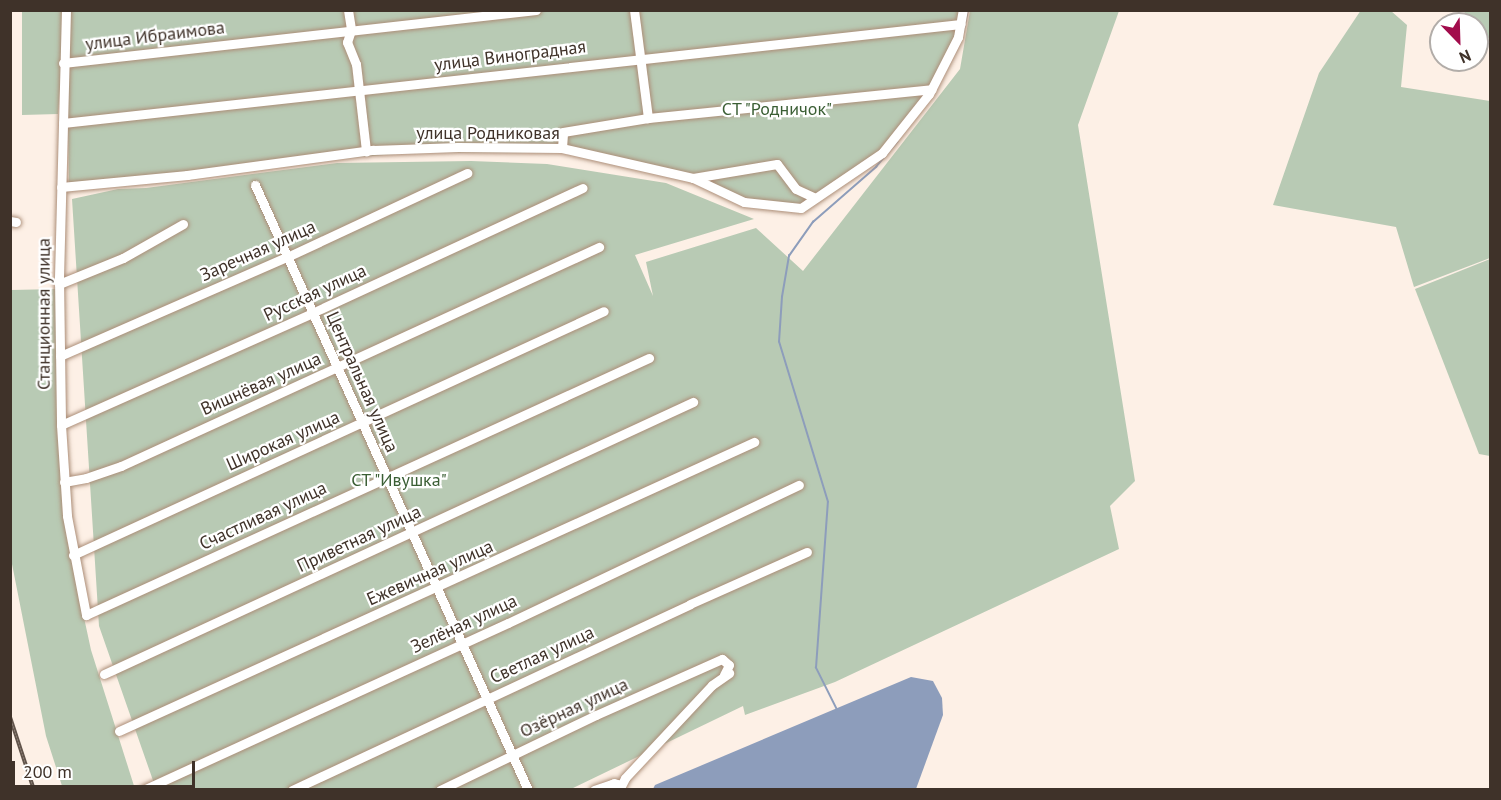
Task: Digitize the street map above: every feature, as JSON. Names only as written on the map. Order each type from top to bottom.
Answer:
[{"type":"street","name":"Станционная улица","points":[[66,10],[59,284],[61,424],[64,482],[73,555],[86,615]]},
{"type":"street","points":[[348,10],[351,30],[347,42],[356,64],[357,91],[366,151]]},
{"type":"street","name":"улица Ибраимова","points":[[63,63],[536,10]]},
{"type":"street","points":[[634,10],[648,118]]},
{"type":"street","name":"улица Родниковая","points":[[61,187],[366,151],[458,147],[562,148],[693,178],[744,202],[801,208],[882,153],[932,89],[958,37],[963,10]]},
{"type":"street","name":"улица Виноградная","points":[[63,123],[640,57],[961,24]]},
{"type":"street","points":[[562,148],[563,132],[648,118],[932,89]]},
{"type":"street","points":[[693,178],[777,164],[796,189],[815,198]]},
{"type":"street","name":"Заречная улица","points":[[60,356],[287,256],[467,173]]},
{"type":"street","name":"Центральная улица","points":[[255,185],[435,589],[528,789]]},
{"type":"street","name":"Русская улица","points":[[61,424],[312,313],[582,188]]},
{"type":"street","points":[[59,284],[123,258],[183,224]]},
{"type":"street","name":"Вишнёвая улица","points":[[64,482],[86,478],[121,466],[599,247]]},
{"type":"street","name":"Широкая улица","points":[[73,555],[604,311]]},
{"type":"street","name":"Счастливая улица","points":[[86,615],[649,358]]},
{"type":"street","name":"Приветная улица","points":[[104,674],[693,402]]},
{"type":"street","name":"Ежевичная улица","points":[[119,731],[754,442]]},
{"type":"street","name":"Зелёная улица","points":[[143,789],[461,644],[799,485]]},
{"type":"street","name":"Светлая улица","points":[[292,789],[807,552]]},
{"type":"street","name":"Озёрная улица","points":[[440,789],[722,659],[729,665],[727,674],[615,787]]},
{"type":"street","points":[[594,789],[615,787]]},
{"type":"green space","points":[[1361,10],[1391,11],[1407,25],[1401,87],[1490,101],[1490,258],[1414,287],[1396,227],[1273,205],[1319,73]]},
{"type":"green space","name":"СТ \"Родничок\"","points":[[22,11],[961,11],[957,31],[923,99],[885,151],[806,211],[742,204],[685,178],[564,153],[418,152],[69,183],[66,17],[58,114],[22,115]]},
{"type":"green space","name":"СТ \"Ивушка\"","points":[[970,11],[1119,11],[1078,125],[1135,481],[1110,506],[1119,549],[835,682],[745,715],[743,706],[571,789],[156,789],[99,626],[72,199],[118,189],[146,188],[337,163],[471,161],[547,164],[666,183],[754,219],[635,255],[653,296],[646,262],[756,228],[803,271],[960,69]]},
{"type":"green space","points":[[1490,11],[1490,40],[1489,12],[1464,12]]},
{"type":"green space","points":[[1490,259],[1490,456],[1479,454],[1415,289]]},
{"type":"green space","points":[[57,289],[59,425],[66,534],[91,650],[135,789],[63,789],[46,736],[11,559],[11,290]]},
{"type":"water","points":[[911,677],[933,681],[942,698],[943,715],[916,789],[653,789],[655,785]]},
{"type":"waterway","points":[[963,33],[968,10]]},
{"type":"waterway","points":[[837,710],[816,668],[828,502],[779,342],[782,297],[789,256],[813,222],[876,167],[897,142]]},
{"type":"railway","points":[[10,717],[34,790]]}]
